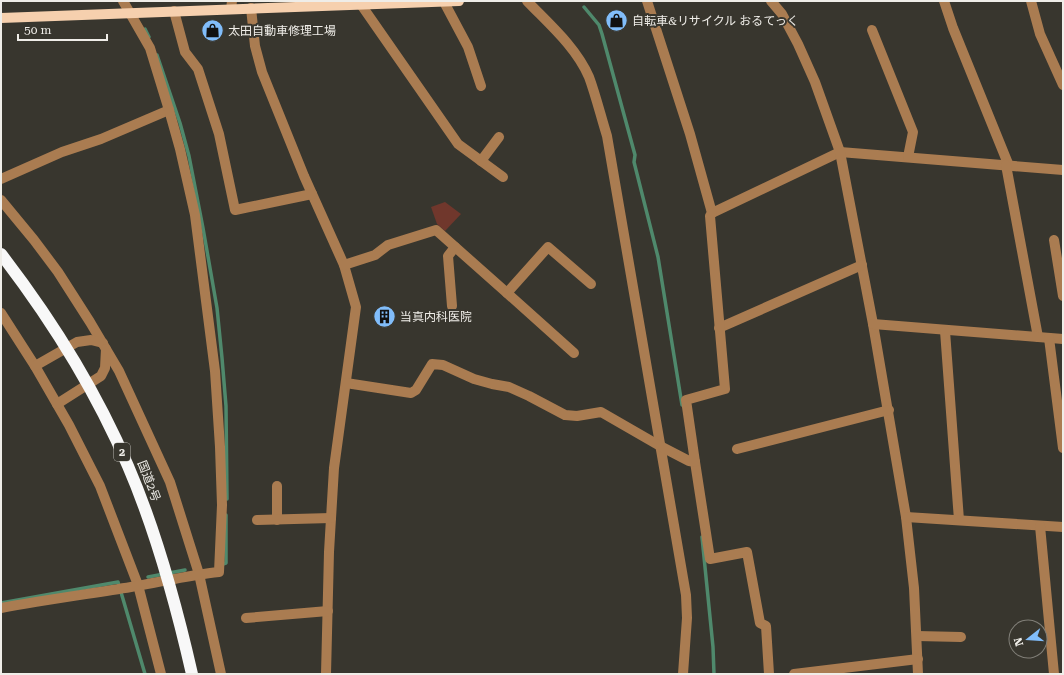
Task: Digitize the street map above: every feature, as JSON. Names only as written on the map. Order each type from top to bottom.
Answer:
[{"type":"highway","name":"国道2号","points":[[1,254],[30,292],[58,335],[84,378],[112,430],[126,461],[157,544],[192,674]]},
{"type":"main road","points":[[1,18],[174,11],[232,5],[251,8],[362,6],[459,1]]},
{"type":"street","points":[[1,608],[53,598],[138,586],[199,574],[219,572],[222,505],[215,371],[195,215],[170,110],[150,48],[123,1]]},
{"type":"street","points":[[527,1],[570,47],[580,61],[589,77],[604,129],[615,178],[686,595],[687,618],[683,674]]},
{"type":"street","points":[[648,1],[693,141],[712,213],[710,216],[724,389],[686,400],[692,461],[710,559],[747,552],[760,623],[766,626],[769,674]]},
{"type":"street","points":[[771,1],[782,14],[798,44],[815,82],[840,152],[889,410],[906,517],[914,588],[918,674]]},
{"type":"street","points":[[944,1],[953,28],[1007,166],[1038,337]]},
{"type":"street","points":[[1031,1],[1040,34],[1063,85]]},
{"type":"street","points":[[444,2],[468,47],[481,86]]},
{"type":"street","points":[[362,6],[458,144],[503,177]]},
{"type":"street","points":[[251,8],[255,46],[262,72],[312,194],[344,265],[356,307],[334,468],[326,674]]},
{"type":"street","points":[[174,11],[185,52],[198,69],[219,134],[235,210],[312,194]]},
{"type":"street","points":[[872,30],[912,132],[908,157]]},
{"type":"street","points":[[1,179],[62,152],[101,139],[170,110]]},
{"type":"street","points":[[481,161],[499,137]]},
{"type":"street","points":[[712,213],[840,152],[1063,170]]},
{"type":"street","points":[[1,200],[58,272],[119,370],[170,482],[199,574],[221,674]]},
{"type":"street","points":[[344,265],[375,255],[388,245],[436,230],[508,293],[574,354]]},
{"type":"street","points":[[1054,240],[1063,296]]},
{"type":"street","points":[[452,306],[448,256],[455,247]]},
{"type":"street","points":[[508,293],[548,247],[591,284]]},
{"type":"street","points":[[719,328],[862,265]]},
{"type":"street","points":[[1,313],[70,425],[100,486],[138,586],[161,674]]},
{"type":"street","points":[[873,324],[1063,339]]},
{"type":"street","points":[[945,330],[959,520]]},
{"type":"street","points":[[1049,338],[1063,448]]},
{"type":"street","points":[[35,366],[77,342],[91,340],[105,346]]},
{"type":"street","points":[[57,404],[101,376],[106,368],[105,346]]},
{"type":"street","points":[[346,383],[411,393],[416,390],[432,364],[443,365],[480,381],[509,387],[565,415],[577,416],[601,412],[660,446],[692,461]]},
{"type":"street","points":[[737,449],[889,410]]},
{"type":"street","points":[[277,486],[277,520]]},
{"type":"street","points":[[906,517],[1063,527]]},
{"type":"street","points":[[257,520],[331,518]]},
{"type":"street","points":[[1040,526],[1054,674]]},
{"type":"street","points":[[246,618],[328,611]]},
{"type":"street","points":[[916,636],[961,637]]},
{"type":"street","points":[[794,674],[918,659]]},
{"type":"shaded area","points":[[445,202],[461,214],[445,231],[437,224],[431,207]]},
{"type":"waterway","points":[[584,7],[599,25],[635,155],[634,162],[658,257],[682,405]]},
{"type":"waterway","points":[[145,29],[149,37]]},
{"type":"waterway","points":[[157,55],[180,123],[189,156],[217,308],[226,406],[227,499]]},
{"type":"waterway","points":[[223,564],[226,563],[226,515]]},
{"type":"waterway","points":[[702,537],[713,647],[714,674]]},
{"type":"waterway","points":[[148,577],[185,570]]},
{"type":"waterway","points":[[1,603],[118,582],[145,674]]},
{"type":"place","name":"自転車&リサイクル おるてっく","points":[[617,21]]},
{"type":"place","name":"太田自動車修理工場","points":[[213,31]]},
{"type":"place","name":"当真内科医院","points":[[385,317]]}]
